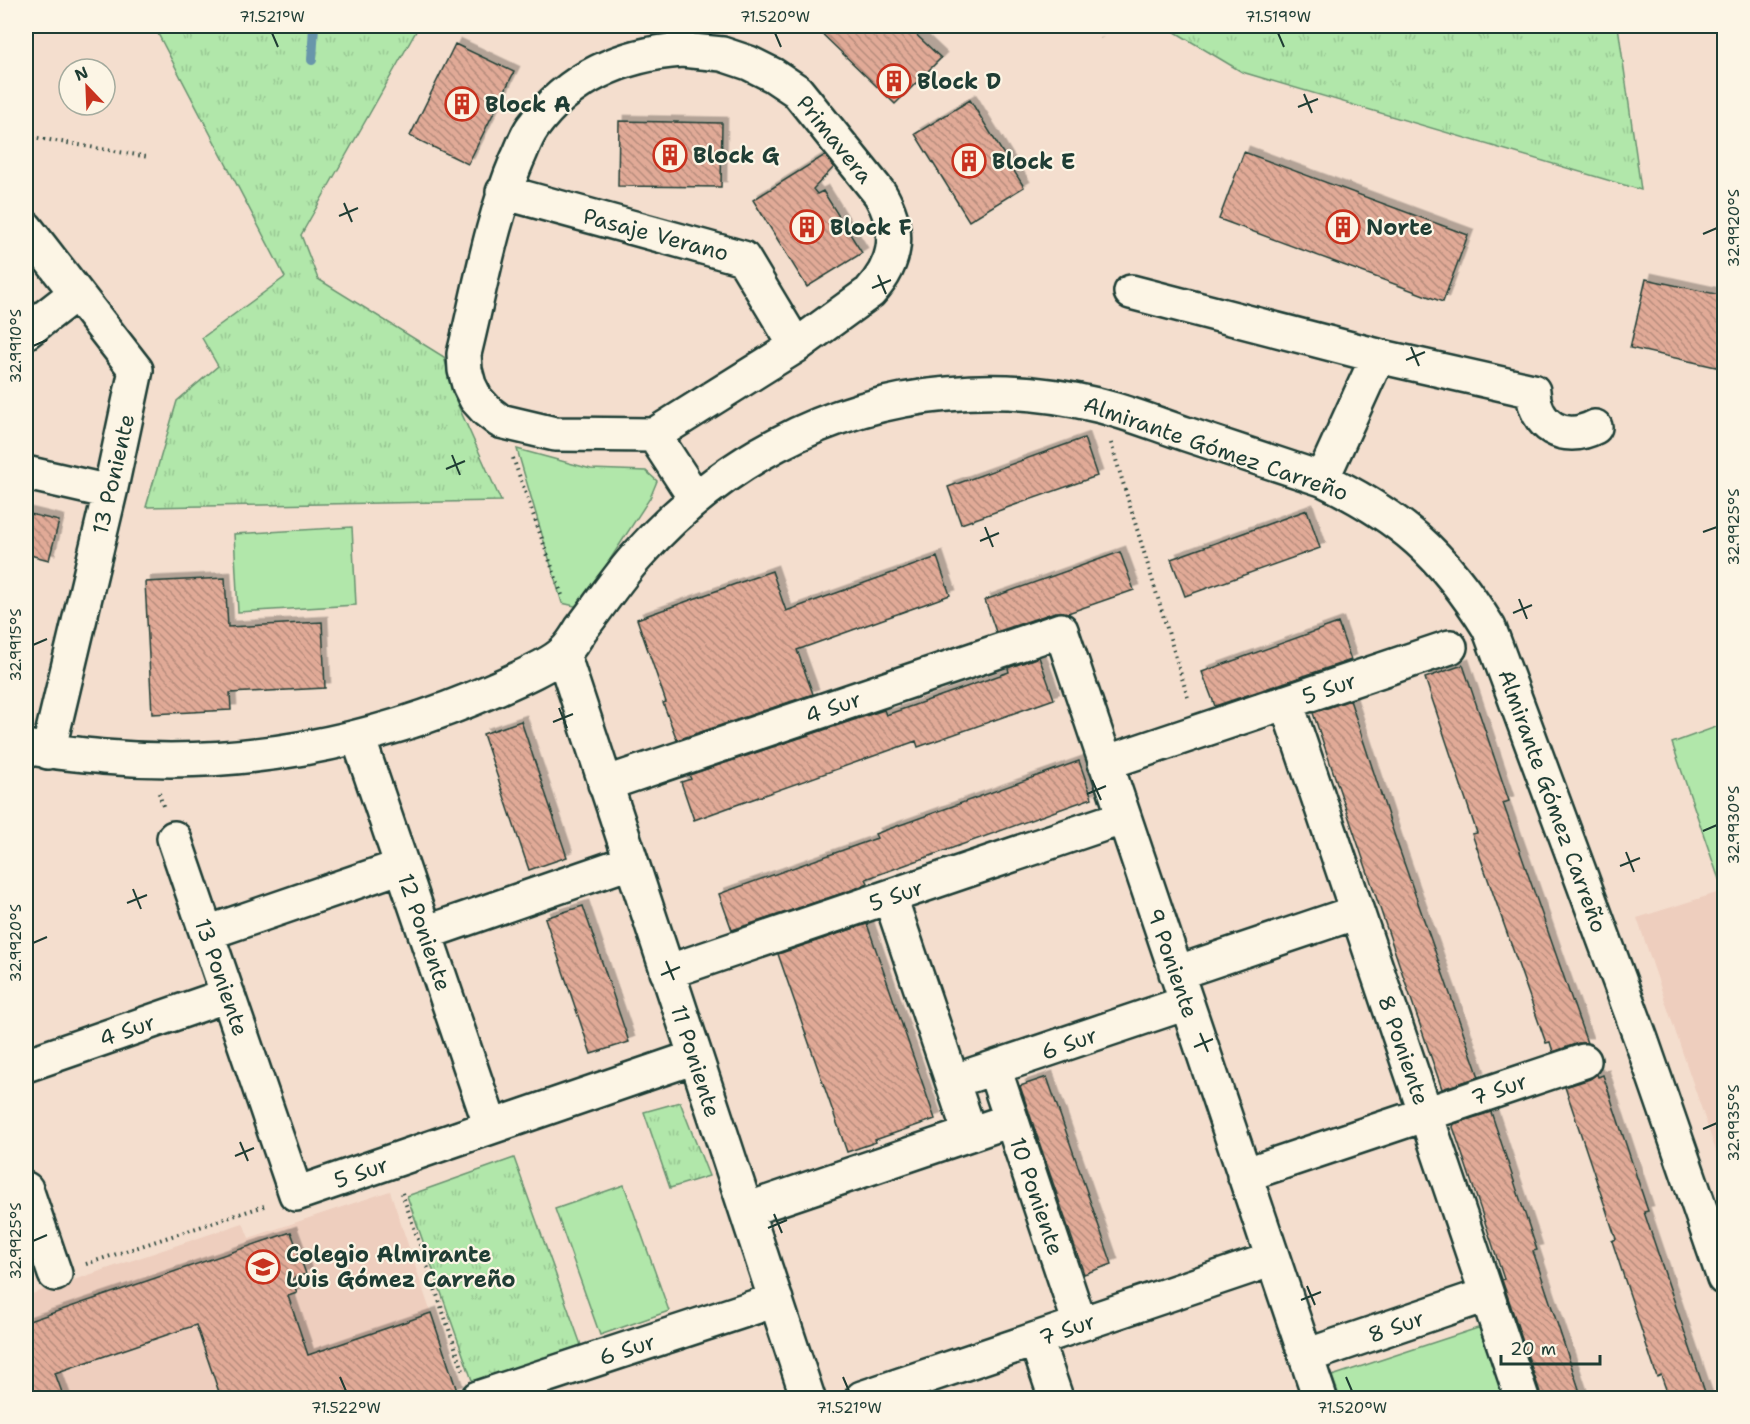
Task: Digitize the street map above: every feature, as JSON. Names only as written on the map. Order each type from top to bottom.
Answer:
[{"type":"street","name":"Primavera","points":[[658,38],[682,50],[722,54],[757,67],[797,91],[880,194],[888,208],[893,222],[894,238],[890,260],[880,281],[870,292],[796,346],[654,435],[555,434],[500,421],[476,399],[465,370],[464,354],[503,192],[531,129],[548,109],[588,76],[611,64],[636,56],[658,38]]},
{"type":"street","name":"Pasaje Verano","points":[[503,192],[743,258],[796,346]]},
{"type":"street","name":"13 Poniente","points":[[26,228],[136,370],[110,492],[37,749]]},
{"type":"street","points":[[1131,292],[1378,356],[1533,391],[1538,413],[1554,429],[1575,434],[1595,427]]},
{"type":"street","points":[[26,332],[76,293]]},
{"type":"street","points":[[1322,479],[1378,356]]},
{"type":"street","name":"Almirante Gómez Carreño","points":[[37,749],[148,761],[256,755],[358,737],[410,722],[462,704],[513,681],[563,654],[634,558],[663,527],[695,498],[732,470],[803,431],[856,411],[902,400],[947,394],[993,392],[1039,395],[1100,405],[1322,479],[1355,495],[1386,514],[1416,537],[1444,564],[1468,595],[1489,628],[1641,1039],[1725,1278]]},
{"type":"street","points":[[654,435],[695,498]]},
{"type":"street","points":[[26,473],[110,492]]},
{"type":"street","name":"9 Poniente","points":[[1061,630],[1320,1398]]},
{"type":"street","name":"4 Sur","points":[[605,783],[1061,630]]},
{"type":"street","name":"5 Sur","points":[[1105,764],[1450,647]]},
{"type":"street","name":"11 Poniente","points":[[563,654],[808,1398]]},
{"type":"street","name":"8 Poniente","points":[[1286,702],[1521,1398]]},
{"type":"street","name":"12 Poniente","points":[[358,737],[491,1127]]},
{"type":"street","name":"5 Sur","points":[[667,972],[1124,817]]},
{"type":"street","name":"13 Poniente","points":[[174,838],[296,1194]]},
{"type":"street","points":[[425,933],[630,862]]},
{"type":"street","points":[[207,933],[402,866]]},
{"type":"street","points":[[890,897],[970,1134]]},
{"type":"street","points":[[1176,973],[1357,912]]},
{"type":"street","name":"4 Sur","points":[[26,1065],[228,995]]},
{"type":"street","name":"6 Sur","points":[[952,1082],[1186,1003]]},
{"type":"street","name":"5 Sur","points":[[296,1194],[695,1057]]},
{"type":"street","name":"7 Sur","points":[[1245,1175],[1584,1061]]},
{"type":"street","name":"10 Poniente","points":[[994,1068],[1080,1324]]},
{"type":"street","points":[[746,1210],[1011,1120]]},
{"type":"street","points":[[26,1189],[55,1274]]},
{"type":"street","name":"7 Sur","points":[[862,1398],[1273,1259]]},
{"type":"street","name":"8 Sur","points":[[1306,1356],[1486,1295]]},
{"type":"street","name":"6 Sur","points":[[471,1387],[776,1300]]},
{"type":"street","points":[[1036,1340],[1056,1398]]},
{"type":"path","points":[[1101,26],[1102,38]]},
{"type":"path","points":[[26,136],[149,157]]},
{"type":"path","points":[[1100,405],[1198,732]]},
{"type":"path","points":[[500,421],[564,603]]},
{"type":"path","points":[[148,761],[174,838]]},
{"type":"path","points":[[391,1161],[471,1387]]},
{"type":"path","points":[[55,1274],[269,1205],[296,1194]]},
{"type":"shaded area","points":[[1723,891],[1724,894],[1724,1175],[1637,918]]},
{"type":"shaded area","name":"Colegio Almirante Luis Gómez Carreño","points":[[390,1191],[457,1391],[434,1398],[26,1398],[26,1296],[243,1223],[249,1238]]},
{"type":"green space","points":[[154,26],[419,26],[301,235],[318,279],[444,357],[456,401],[501,501],[146,507],[177,401],[218,366],[202,338],[285,277]]},
{"type":"green space","points":[[1165,26],[1618,26],[1641,190],[1242,72]]},
{"type":"green space","points":[[517,449],[591,469],[646,471],[657,481],[650,498],[579,607],[562,603]]},
{"type":"green space","points":[[352,527],[356,605],[238,612],[234,534]]},
{"type":"green space","points":[[1724,724],[1724,894],[1672,743]]},
{"type":"green space","points":[[680,1102],[709,1176],[670,1188],[644,1112]]},
{"type":"green space","points":[[514,1158],[581,1345],[473,1383],[407,1196]]},
{"type":"green space","points":[[624,1185],[669,1311],[600,1335],[555,1209]]},
{"type":"green space","points":[[1487,1325],[1512,1391],[1488,1398],[1340,1398],[1332,1376]]},
{"type":"building","name":"Block D","points":[[814,26],[907,26],[941,58],[895,104]]},
{"type":"building","name":"Block A","points":[[455,44],[514,72],[468,164],[410,136]]},
{"type":"building","name":"Block E","points":[[970,100],[1024,187],[969,221],[915,134]]},
{"type":"building","name":"Block G","points":[[619,121],[722,123],[721,187],[618,186]]},
{"type":"building","name":"Norte","points":[[1244,152],[1468,235],[1443,302],[1219,219]]},
{"type":"building","name":"Block F","points":[[825,155],[834,167],[813,189],[817,194],[823,191],[862,253],[807,287],[753,200]]},
{"type":"building","points":[[1646,279],[1725,296],[1725,369],[1630,348]]},
{"type":"building","points":[[1084,438],[1097,476],[961,524],[948,487]]},
{"type":"building","points":[[1307,510],[1320,548],[1185,596],[1171,559]]},
{"type":"building","points":[[26,513],[59,521],[49,560],[26,554]]},
{"type":"building","points":[[1120,552],[1134,590],[1068,613],[1055,612],[996,632],[985,600]]},
{"type":"building","points":[[937,557],[950,595],[797,650],[813,694],[677,740],[637,619],[772,571],[786,611]]},
{"type":"building","points":[[225,578],[228,627],[322,622],[325,688],[230,693],[231,710],[152,714],[145,582]]},
{"type":"building","points":[[1338,623],[1351,660],[1215,706],[1202,672]]},
{"type":"building","points":[[1039,657],[1054,699],[918,747],[916,741],[694,820],[681,782],[691,779],[689,775],[884,710],[886,715],[1009,672],[1008,668]]},
{"type":"building","points":[[1463,665],[1509,801],[1503,803],[1587,1043],[1578,1043],[1553,1052],[1550,1042],[1546,1043],[1472,834],[1477,833],[1425,678]]},
{"type":"building","points":[[1350,700],[1396,840],[1479,1077],[1442,1089],[1313,713]]},
{"type":"building","points":[[521,721],[567,857],[529,870],[483,734]]},
{"type":"building","points":[[1079,761],[1092,798],[866,879],[868,883],[855,889],[732,930],[719,894],[877,838],[875,834]]},
{"type":"building","points":[[583,906],[629,1042],[591,1054],[545,918]]},
{"type":"building","points":[[867,924],[935,1119],[847,1152],[778,954]]},
{"type":"building","points":[[1597,1074],[1598,1077],[1603,1075],[1648,1211],[1644,1212],[1707,1398],[1669,1398],[1661,1375],[1657,1377],[1612,1241],[1616,1239],[1565,1087],[1590,1079]]},
{"type":"building","points":[[1047,1077],[1112,1264],[1084,1274],[1020,1086]]},
{"type":"building","points":[[1491,1112],[1537,1250],[1533,1251],[1582,1398],[1540,1398],[1540,1392],[1502,1280],[1504,1279],[1453,1127],[1454,1124]]},
{"type":"building","points":[[291,1232],[306,1274],[292,1279],[297,1293],[288,1296],[308,1355],[431,1313],[457,1391],[434,1398],[221,1398],[196,1325],[55,1373],[64,1398],[26,1398],[26,1322]]},
{"type":"waterway","points":[[312,60],[314,26]]},
{"type":"place","name":"Block D","points":[[894,81]]},
{"type":"place","name":"Block A","points":[[462,104]]},
{"type":"place","name":"Block G","points":[[670,155]]},
{"type":"place","name":"Block E","points":[[969,161]]},
{"type":"place","name":"Block F","points":[[807,227]]},
{"type":"place","name":"Norte","points":[[1343,227]]},
{"type":"place","name":"Colegio Almirante Luis Gómez Carreño","points":[[263,1267]]}]
